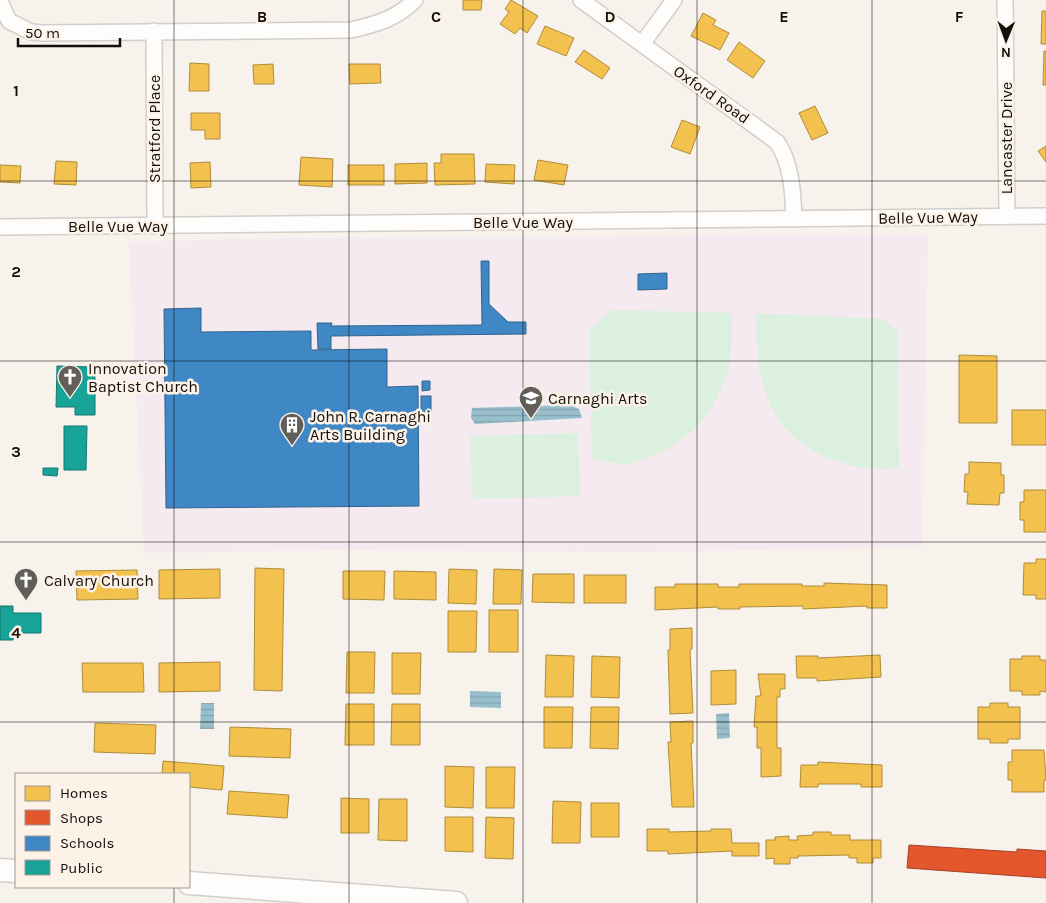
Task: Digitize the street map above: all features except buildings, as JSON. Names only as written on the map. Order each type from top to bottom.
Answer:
[{"type":"main road","points":[[0,870],[15,871]]},
{"type":"main road","points":[[190,884],[456,903]]},
{"type":"street","points":[[0,1],[9,21],[20,28],[42,33],[351,30],[384,22],[404,12],[415,0]]},
{"type":"street","name":"Oxford Road","points":[[580,0],[778,142],[784,151],[789,171],[794,219]]},
{"type":"street","points":[[642,44],[674,0]]},
{"type":"street","name":"Lancaster Drive","points":[[1005,0],[1007,216]]},
{"type":"street","name":"Stratford Place","points":[[154,31],[155,226]]},
{"type":"street","name":"Belle Vue Way","points":[[0,227],[1046,216]]},
{"type":"shaded area","name":"Carnaghi Arts","points":[[928,235],[922,547],[636,552],[334,550],[144,553],[129,242],[275,238]]},
{"type":"green space","points":[[612,310],[732,313],[731,352],[727,376],[709,413],[691,433],[663,452],[627,465],[592,459],[589,330]]},
{"type":"green space","points":[[756,313],[883,319],[898,331],[899,466],[880,469],[847,464],[820,454],[799,441],[783,426],[772,407],[764,387],[759,364]]},
{"type":"green space","points":[[578,433],[580,496],[473,499],[470,436]]},
{"type":"water","points":[[570,405],[579,409],[582,418],[475,424],[471,418],[472,408]]},
{"type":"water","points":[[470,691],[501,692],[501,708],[470,707]]},
{"type":"water","points":[[201,703],[214,703],[214,729],[200,729]]},
{"type":"water","points":[[729,713],[730,738],[717,739],[716,714]]},
{"type":"place","name":"Innovation Baptist Church","points":[[70,398]]},
{"type":"place","name":"Carnaghi Arts","points":[[531,419]]},
{"type":"place","name":"John R. Carnaghi Arts Building","points":[[292,446]]},
{"type":"place","name":"Calvary Church","points":[[26,601]]}]
